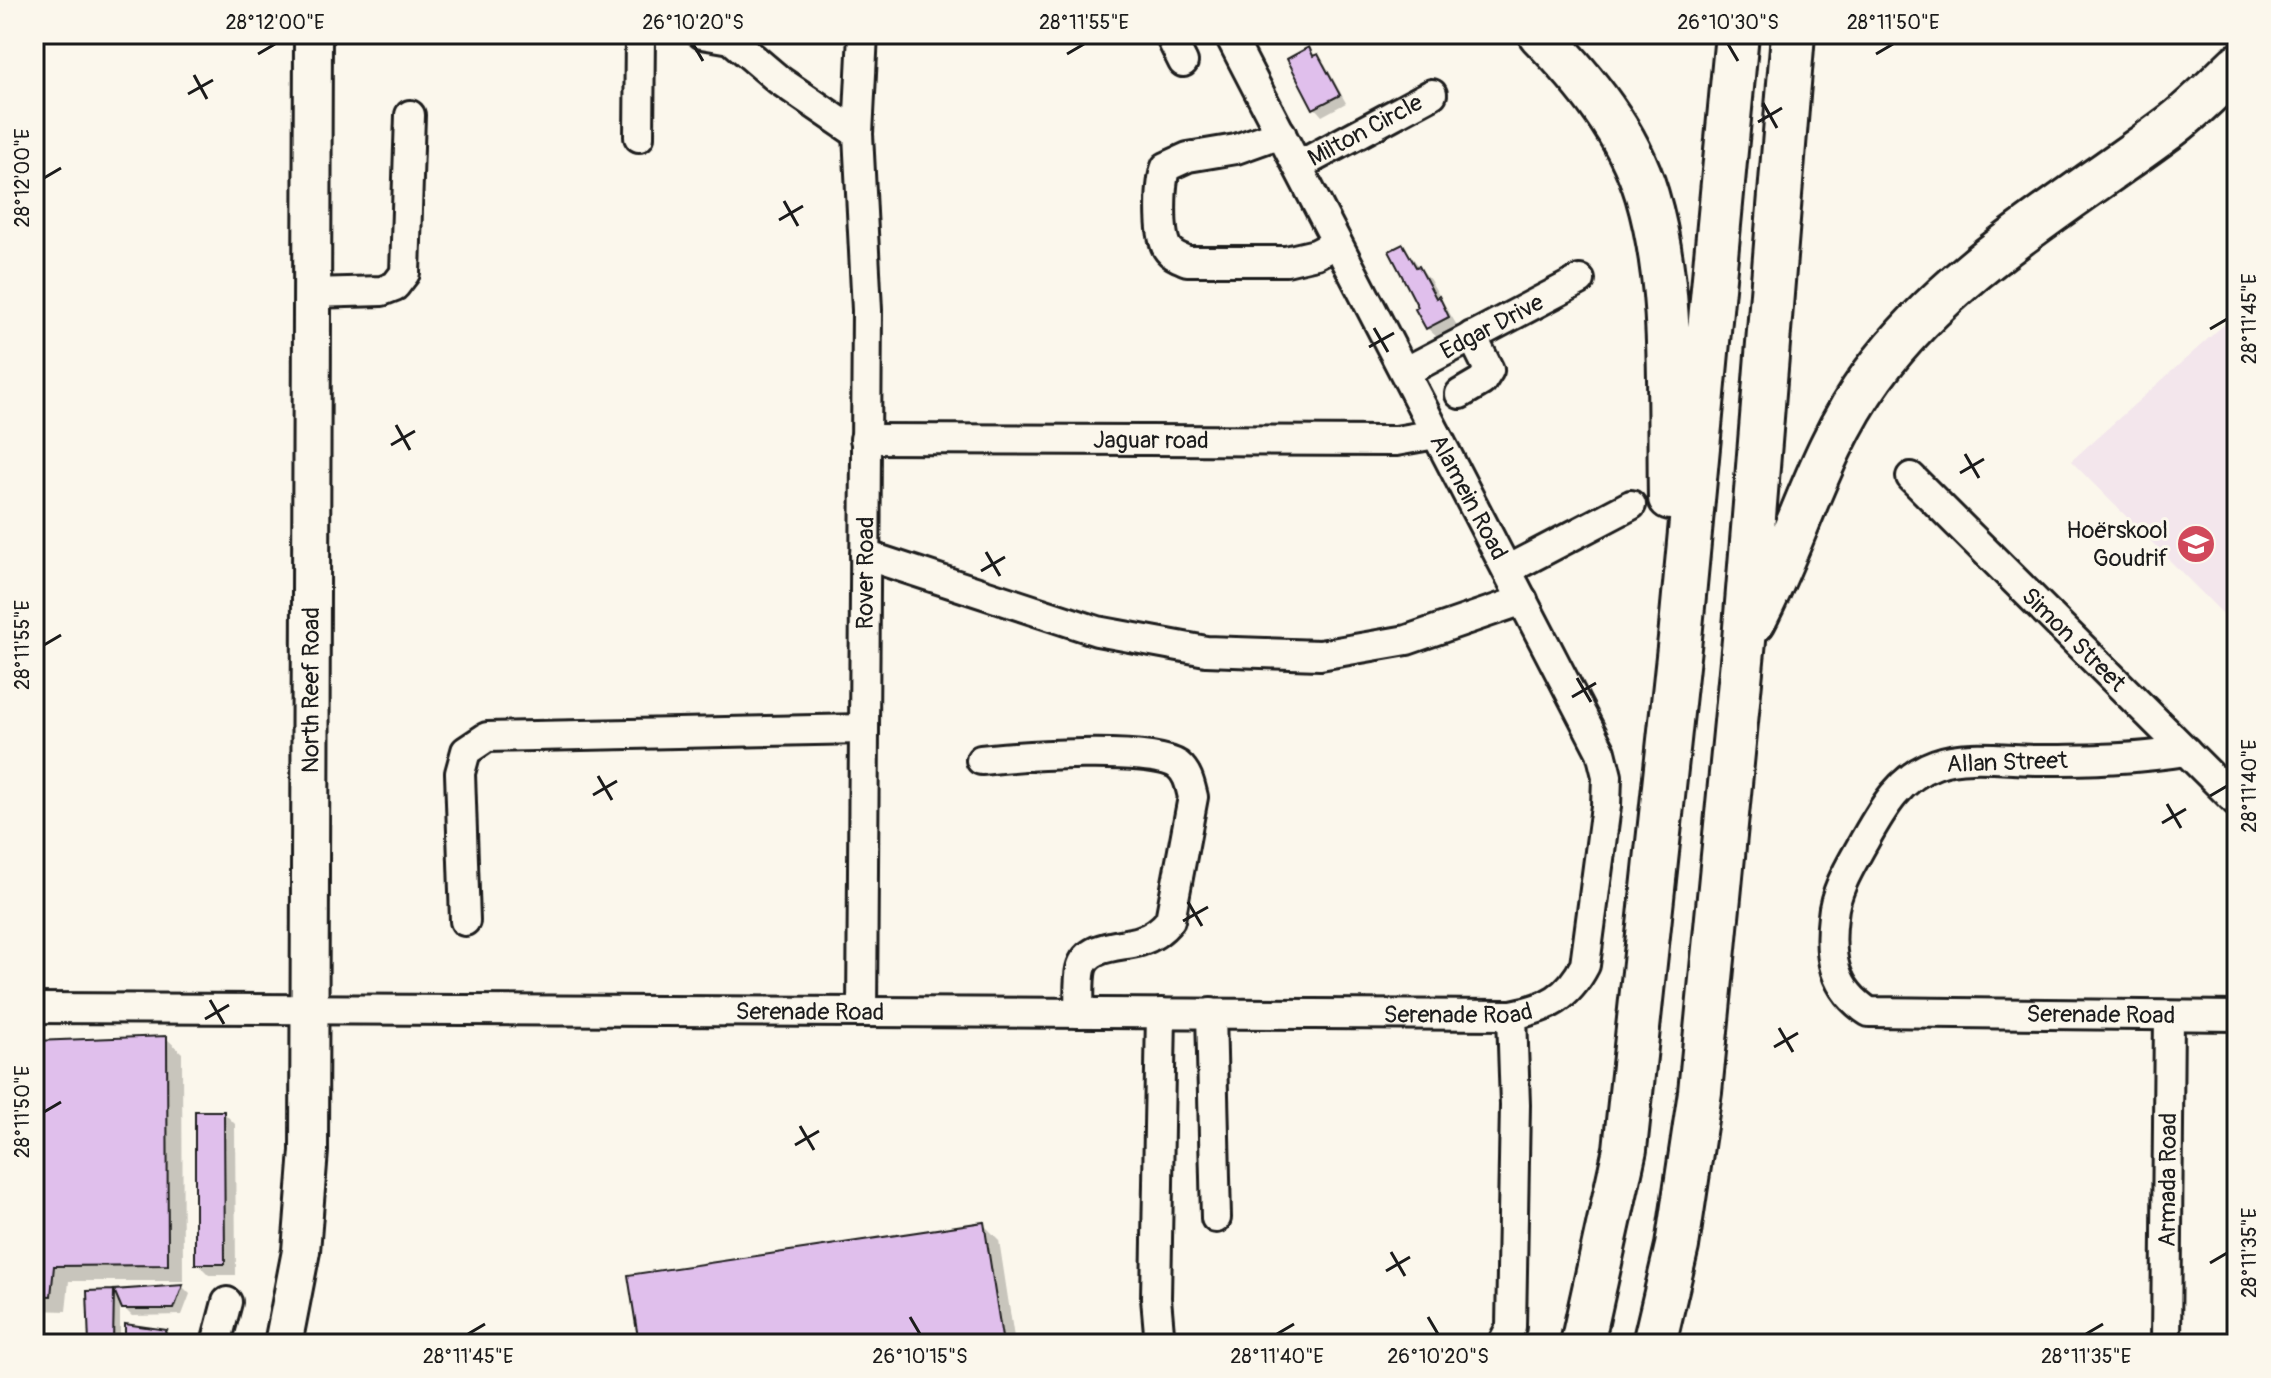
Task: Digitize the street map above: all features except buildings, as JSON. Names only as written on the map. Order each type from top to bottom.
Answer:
[{"type":"highway","points":[[1540,34],[1601,103],[1627,147],[1647,193],[1661,250],[1668,384],[1670,585],[1680,638]]},
{"type":"highway","points":[[1582,1344],[1625,1149],[1680,638],[1737,34]]},
{"type":"highway","points":[[1654,1344],[1677,1246],[1700,1092],[1744,640],[1793,34]]},
{"type":"highway","points":[[1744,640],[1775,581],[1837,430],[1872,376],[1912,327],[1995,255],[2172,126],[2237,66]]},
{"type":"main road","name":"North Reef Road","points":[[283,1344],[291,1313],[305,1213],[309,1151],[313,34]]},
{"type":"street","points":[[639,137],[640,34]]},
{"type":"street","points":[[702,34],[731,39],[779,80],[858,134]]},
{"type":"street","name":"Rover Road","points":[[862,1011],[867,310],[858,134],[863,34]]},
{"type":"street","points":[[1169,34],[1183,62]]},
{"type":"street","name":"Alamein Road","points":[[1229,34],[1601,752],[1607,776],[1606,806],[1585,965],[1576,983]]},
{"type":"street","name":"Milton Circle","points":[[1298,166],[1432,94]]},
{"type":"street","points":[[312,293],[382,291],[395,286],[405,273],[410,115]]},
{"type":"street","points":[[1281,133],[1236,149],[1188,157],[1166,167],[1162,177],[1166,246],[1175,256],[1187,261],[1286,261],[1316,254],[1337,243]]},
{"type":"street","name":"Edgar Drive","points":[[1405,372],[1580,280]]},
{"type":"street","points":[[1460,394],[1482,381],[1489,370],[1472,336]]},
{"type":"street","name":"Jaguar road","points":[[865,439],[1396,441],[1436,434]]},
{"type":"street","name":"Simon Street","points":[[1911,477],[2237,802]]},
{"type":"street","points":[[1507,570],[1631,505]]},
{"type":"street","points":[[865,555],[1097,631],[1206,651],[1320,655],[1407,640],[1523,600]]},
{"type":"street","points":[[465,921],[460,773],[466,751],[487,737],[864,729]]},
{"type":"street","name":"Allan Street","points":[[1869,1012],[1851,1000],[1839,981],[1830,938],[1833,909],[1845,876],[1886,802],[1912,776],[1937,763],[1963,759],[2110,761],[2186,751]]},
{"type":"street","points":[[981,760],[1050,753],[1144,756],[1177,765],[1189,778],[1193,797],[1170,920],[1160,932],[1143,941],[1098,950],[1088,956],[1081,969],[1079,1013]]},
{"type":"street","name":"Serenade Road","points":[[34,1008],[1512,1015],[1538,1010],[1576,983]]},
{"type":"street","name":"Serenade Road","points":[[1869,1012],[2237,1016]]},
{"type":"street","points":[[1160,1344],[1156,1298],[1161,1013]]},
{"type":"street","points":[[1211,1013],[1216,1218]]},
{"type":"street","points":[[1502,1344],[1511,1327],[1515,1105],[1512,1015]]},
{"type":"street","name":"Armada Road","points":[[2166,1344],[2169,1016]]},
{"type":"street","points":[[216,1344],[227,1302]]},
{"type":"shaded area","name":"Hoërskool Goudrif","points":[[2237,313],[2237,628],[2071,461]]},
{"type":"place","name":"Hoërskool Goudrif","points":[[2196,544]]}]
